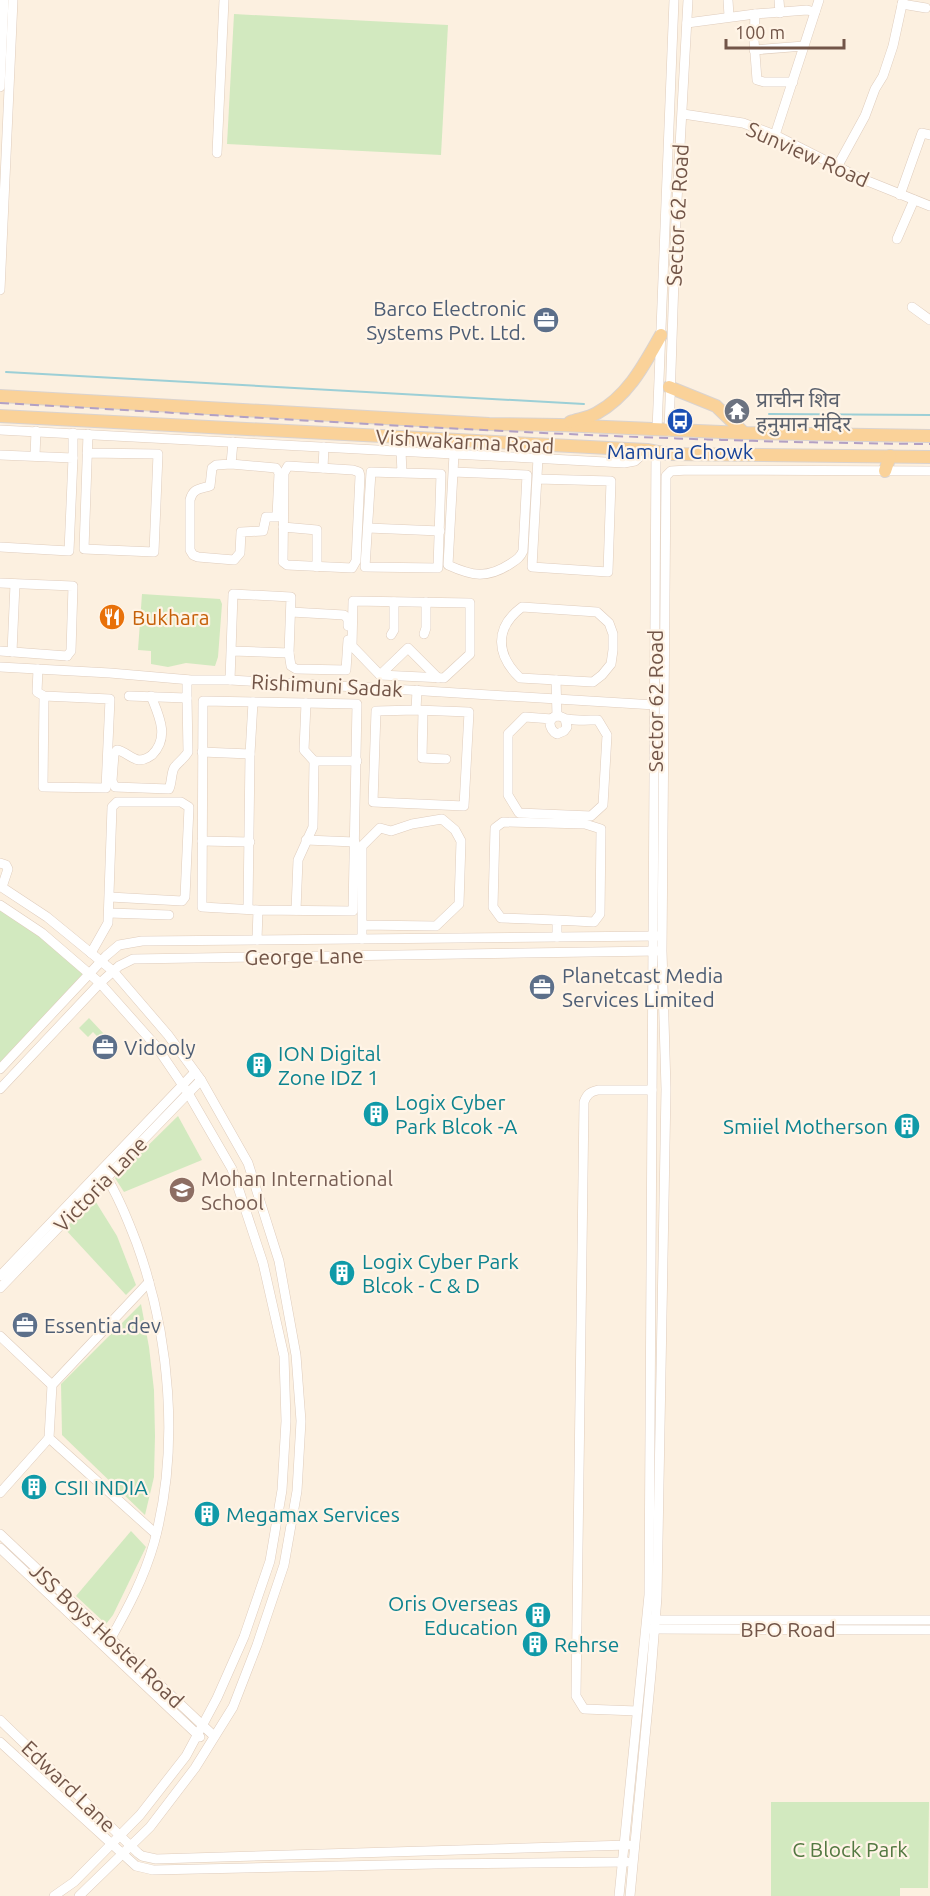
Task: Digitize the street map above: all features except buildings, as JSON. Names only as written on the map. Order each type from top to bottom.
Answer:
[{"type":"main road","points":[[560,425],[595,414],[617,399],[637,377],[661,335]]},
{"type":"main road","points":[[669,387],[716,406],[744,433]]},
{"type":"main road","name":"Vishwakarma Road","points":[[0,396],[489,424],[560,425],[663,431],[924,436]]},
{"type":"main road","points":[[310,413],[315,422],[314,429],[310,433]]},
{"type":"main road","points":[[328,434],[324,422],[329,414]]},
{"type":"main road","name":"Vishwakarma Road","points":[[0,416],[652,450],[668,454],[924,457]]},
{"type":"main road","points":[[924,436],[922,440],[924,457]]},
{"type":"main road","points":[[760,455],[761,469]]},
{"type":"main road","points":[[885,471],[890,456]]},
{"type":"street","points":[[0,87],[4,0]]},
{"type":"street","points":[[0,290],[13,0]]},
{"type":"street","points":[[217,153],[224,0]]},
{"type":"street","name":"Sector 62 Road","points":[[663,431],[661,335],[674,0]]},
{"type":"street","name":"Sector 62 Road","points":[[663,431],[669,387],[688,0]]},
{"type":"street","points":[[728,0],[729,16]]},
{"type":"street","points":[[779,0],[780,13]]},
{"type":"street","points":[[775,135],[819,0]]},
{"type":"street","points":[[837,167],[865,116],[875,89],[883,76],[893,46],[902,2],[926,8]]},
{"type":"street","points":[[687,23],[729,16],[807,10],[815,12]]},
{"type":"street","points":[[755,14],[754,50],[757,80],[793,82]]},
{"type":"street","points":[[754,50],[804,46]]},
{"type":"street","points":[[670,102],[683,102]]},
{"type":"street","name":"Sunview Road","points":[[683,114],[743,123],[775,135],[837,167],[900,195],[930,206]]},
{"type":"street","points":[[900,195],[922,133],[930,135]]},
{"type":"street","points":[[897,239],[914,200]]},
{"type":"street","points":[[912,307],[930,320]]},
{"type":"street","points":[[0,430],[624,463],[636,461],[652,450]]},
{"type":"street","points":[[35,456],[36,431]]},
{"type":"street","points":[[0,547],[69,551],[73,433]]},
{"type":"street","points":[[88,434],[84,549],[154,552],[159,438]]},
{"type":"street","points":[[231,464],[233,442]]},
{"type":"street","points":[[323,468],[324,447]]},
{"type":"street","name":"Sector 62 Road","points":[[652,450],[660,606],[658,951]]},
{"type":"street","points":[[401,451],[402,473]]},
{"type":"street","points":[[87,453],[158,454]]},
{"type":"street","points":[[453,472],[527,475],[520,558],[492,575],[473,574],[448,565],[454,453]]},
{"type":"street","points":[[0,455],[72,458]]},
{"type":"street","points":[[537,479],[611,481],[608,572],[532,567],[538,458]]},
{"type":"street","points":[[231,464],[276,468],[279,474],[277,517],[266,517],[263,531],[241,532],[240,553],[234,560],[198,557],[193,555],[190,549],[192,493],[197,489],[210,486],[212,468],[216,465],[231,464]]},
{"type":"street","points":[[288,466],[359,472],[356,561],[352,568],[284,564],[282,560],[283,527],[285,469],[288,466]]},
{"type":"street","points":[[761,469],[930,471]]},
{"type":"street","name":"Sector 62 Road","points":[[658,936],[655,705],[666,476],[671,471],[761,469]]},
{"type":"street","points":[[371,472],[441,474],[438,568],[365,567],[368,528],[371,472]]},
{"type":"street","points":[[283,527],[317,530],[317,567]]},
{"type":"street","points":[[368,528],[440,531]]},
{"type":"street","points":[[0,583],[74,586],[71,651],[67,656]]},
{"type":"street","points":[[12,652],[15,584]]},
{"type":"street","points":[[230,680],[233,594],[291,597],[289,653],[291,666],[296,669],[343,671],[347,668],[347,616],[291,612]]},
{"type":"street","points":[[353,601],[394,602],[470,603],[470,654],[444,678],[380,675],[352,646],[353,601]]},
{"type":"street","points":[[391,635],[394,630],[394,602]]},
{"type":"street","points":[[423,634],[426,628],[426,602]]},
{"type":"street","points":[[522,608],[597,612],[609,623],[613,634],[613,650],[611,664],[602,675],[593,682],[556,680],[520,678],[511,670],[504,657],[502,639],[504,625],[513,614],[522,608]]},
{"type":"street","points":[[380,675],[408,648],[438,678]]},
{"type":"street","points":[[0,651],[67,656]]},
{"type":"street","points":[[231,651],[289,653]]},
{"type":"street","points":[[67,656],[74,671]]},
{"type":"street","name":"Rishimuni Sadak","points":[[0,667],[187,680],[230,680],[655,705]]},
{"type":"street","points":[[38,669],[37,692],[44,696],[110,699],[105,788],[43,787],[44,696]]},
{"type":"street","points":[[410,676],[417,690],[422,711],[422,758],[446,759]]},
{"type":"street","points":[[151,696],[163,727],[161,741],[156,751],[147,759],[136,760],[123,751],[117,750],[114,754],[112,781],[116,787],[169,789],[172,771],[188,752],[187,680]]},
{"type":"street","points":[[556,680],[558,718]]},
{"type":"street","points":[[129,696],[187,698]]},
{"type":"street","points":[[203,701],[253,702],[357,704],[353,911],[202,907],[203,701]]},
{"type":"street","points":[[253,702],[250,753],[250,842],[257,940]]},
{"type":"street","points":[[306,703],[304,750],[314,760],[357,761]]},
{"type":"street","points":[[376,711],[422,711],[469,712],[464,806],[373,802],[376,711]]},
{"type":"street","points":[[525,717],[558,718],[598,720],[607,735],[603,805],[591,816],[519,813],[508,795],[508,734],[525,717]]},
{"type":"street","points":[[202,752],[250,753]]},
{"type":"street","points":[[296,910],[298,860],[313,827],[314,760]]},
{"type":"street","points":[[91,953],[108,923],[112,807],[117,802],[181,802],[189,807],[185,897],[182,901],[110,897]]},
{"type":"street","points":[[362,925],[436,926],[456,908],[459,904],[461,841],[455,830],[442,819],[412,824],[391,831],[380,828],[370,836],[362,846],[362,925],[362,939]]},
{"type":"street","points":[[503,822],[585,824],[601,829],[600,914],[594,922],[557,920],[501,918],[493,908],[495,828],[503,822]]},
{"type":"street","points":[[306,840],[355,842]]},
{"type":"street","points":[[202,841],[250,842]]},
{"type":"street","points":[[0,863],[8,869],[1,887],[47,917],[113,971],[168,1035],[198,1076],[248,1163],[279,1261],[296,1355],[301,1421],[297,1491],[284,1565],[258,1645],[232,1707],[195,1768],[135,1849],[123,1854],[79,1896]]},
{"type":"street","points":[[0,905],[42,933],[100,983],[156,1046],[186,1089],[232,1169],[263,1263],[284,1356],[286,1421],[282,1490],[270,1561],[244,1637],[218,1698],[186,1756],[140,1815],[74,1882],[54,1896]]},
{"type":"street","points":[[109,913],[169,915]]},
{"type":"street","points":[[557,920],[557,937]]},
{"type":"street","name":"George Lane","points":[[0,1069],[101,961],[119,945],[142,941],[658,936]]},
{"type":"street","points":[[619,1896],[637,1711],[650,1625],[652,1090],[658,951]]},
{"type":"street","points":[[630,1896],[650,1625],[666,1089],[658,951]]},
{"type":"street","name":"George Lane","points":[[0,1089],[100,983],[133,958],[658,951]]},
{"type":"street","name":"Victoria Lane","points":[[0,1276],[104,1174],[198,1076]]},
{"type":"street","points":[[637,1711],[584,1709],[576,1696],[584,1102],[586,1096],[598,1090],[652,1090]]},
{"type":"street","points":[[104,1174],[115,1189],[149,1282],[163,1343],[167,1375],[168,1432],[165,1486],[156,1534],[136,1593],[111,1638]]},
{"type":"street","name":"Victoria Lane","points":[[0,1288],[104,1174]]},
{"type":"street","points":[[0,1493],[49,1438],[52,1384],[149,1282]]},
{"type":"street","points":[[0,1336],[52,1384]]},
{"type":"street","points":[[49,1438],[156,1534]]},
{"type":"street","name":"JSS Boys Hostel Road","points":[[0,1534],[209,1745]]},
{"type":"street","name":"JSS Boys Hostel Road","points":[[0,1548],[85,1621],[111,1638],[214,1736]]},
{"type":"street","name":"BPO Road","points":[[650,1625],[930,1620]]},
{"type":"street","name":"BPO Road","points":[[650,1625],[930,1630]]},
{"type":"street","name":"Edward Lane","points":[[0,1720],[135,1849]]},
{"type":"street","name":"Edward Lane","points":[[0,1742],[136,1866],[153,1870],[622,1862]]},
{"type":"street","points":[[135,1849],[142,1856],[156,1859],[635,1845]]},
{"type":"street","points":[[622,1862],[633,1862]]},
{"type":"green space","points":[[234,14],[448,25],[441,155],[227,144]]},
{"type":"green space","points":[[142,594],[220,599],[222,604],[218,657],[215,666],[186,663],[168,667],[151,664],[151,651],[138,650]]},
{"type":"green space","points":[[0,906],[90,974],[0,1069]]},
{"type":"green space","points":[[89,1018],[104,1034],[100,1039],[93,1032],[88,1037],[79,1028]]},
{"type":"green space","points":[[178,1116],[202,1160],[124,1192],[115,1178]]},
{"type":"green space","points":[[94,1199],[117,1236],[136,1285],[126,1295],[65,1229]]},
{"type":"green space","points":[[141,1304],[154,1390],[155,1436],[154,1477],[145,1515],[62,1435],[61,1384]]},
{"type":"green space","points":[[131,1531],[146,1547],[113,1615],[106,1624],[76,1596]]},
{"type":"green space","name":"C Block Park","points":[[771,1802],[929,1802],[928,1888],[900,1888],[900,1896],[771,1896]]},
{"type":"waterway","points":[[6,372],[584,404]]},
{"type":"waterway","points":[[769,414],[930,415]]},
{"type":"railway","points":[[0,403],[581,435],[930,444]]},
{"type":"place","name":"Barco Electronic Systems Pvt. Ltd.","points":[[546,320]]},
{"type":"place","name":"प्राचीन शिव हनुमान मंदिर","points":[[737,411]]},
{"type":"place","name":"Mamura Chowk","points":[[680,421]]},
{"type":"place","name":"Bukhara","points":[[112,617]]},
{"type":"place","name":"Planetcast Media Services Limited","points":[[542,987]]},
{"type":"place","name":"Vidooly","points":[[105,1047]]},
{"type":"place","name":"ION Digital Zone IDZ 1","points":[[259,1065]]},
{"type":"place","name":"Logix Cyber Park Blcok -A","points":[[376,1114]]},
{"type":"place","name":"Smiiel Motherson","points":[[907,1126]]},
{"type":"place","name":"Mohan International School","points":[[182,1190]]},
{"type":"place","name":"Logix Cyber Park Blcok - C & D","points":[[342,1273]]},
{"type":"place","name":"Essentia.dev","points":[[25,1325]]},
{"type":"place","name":"CSII INDIA","points":[[34,1487]]},
{"type":"place","name":"Megamax Services","points":[[207,1514]]},
{"type":"place","name":"Oris Overseas Education","points":[[538,1615]]},
{"type":"place","name":"Rehrse","points":[[535,1644]]}]
